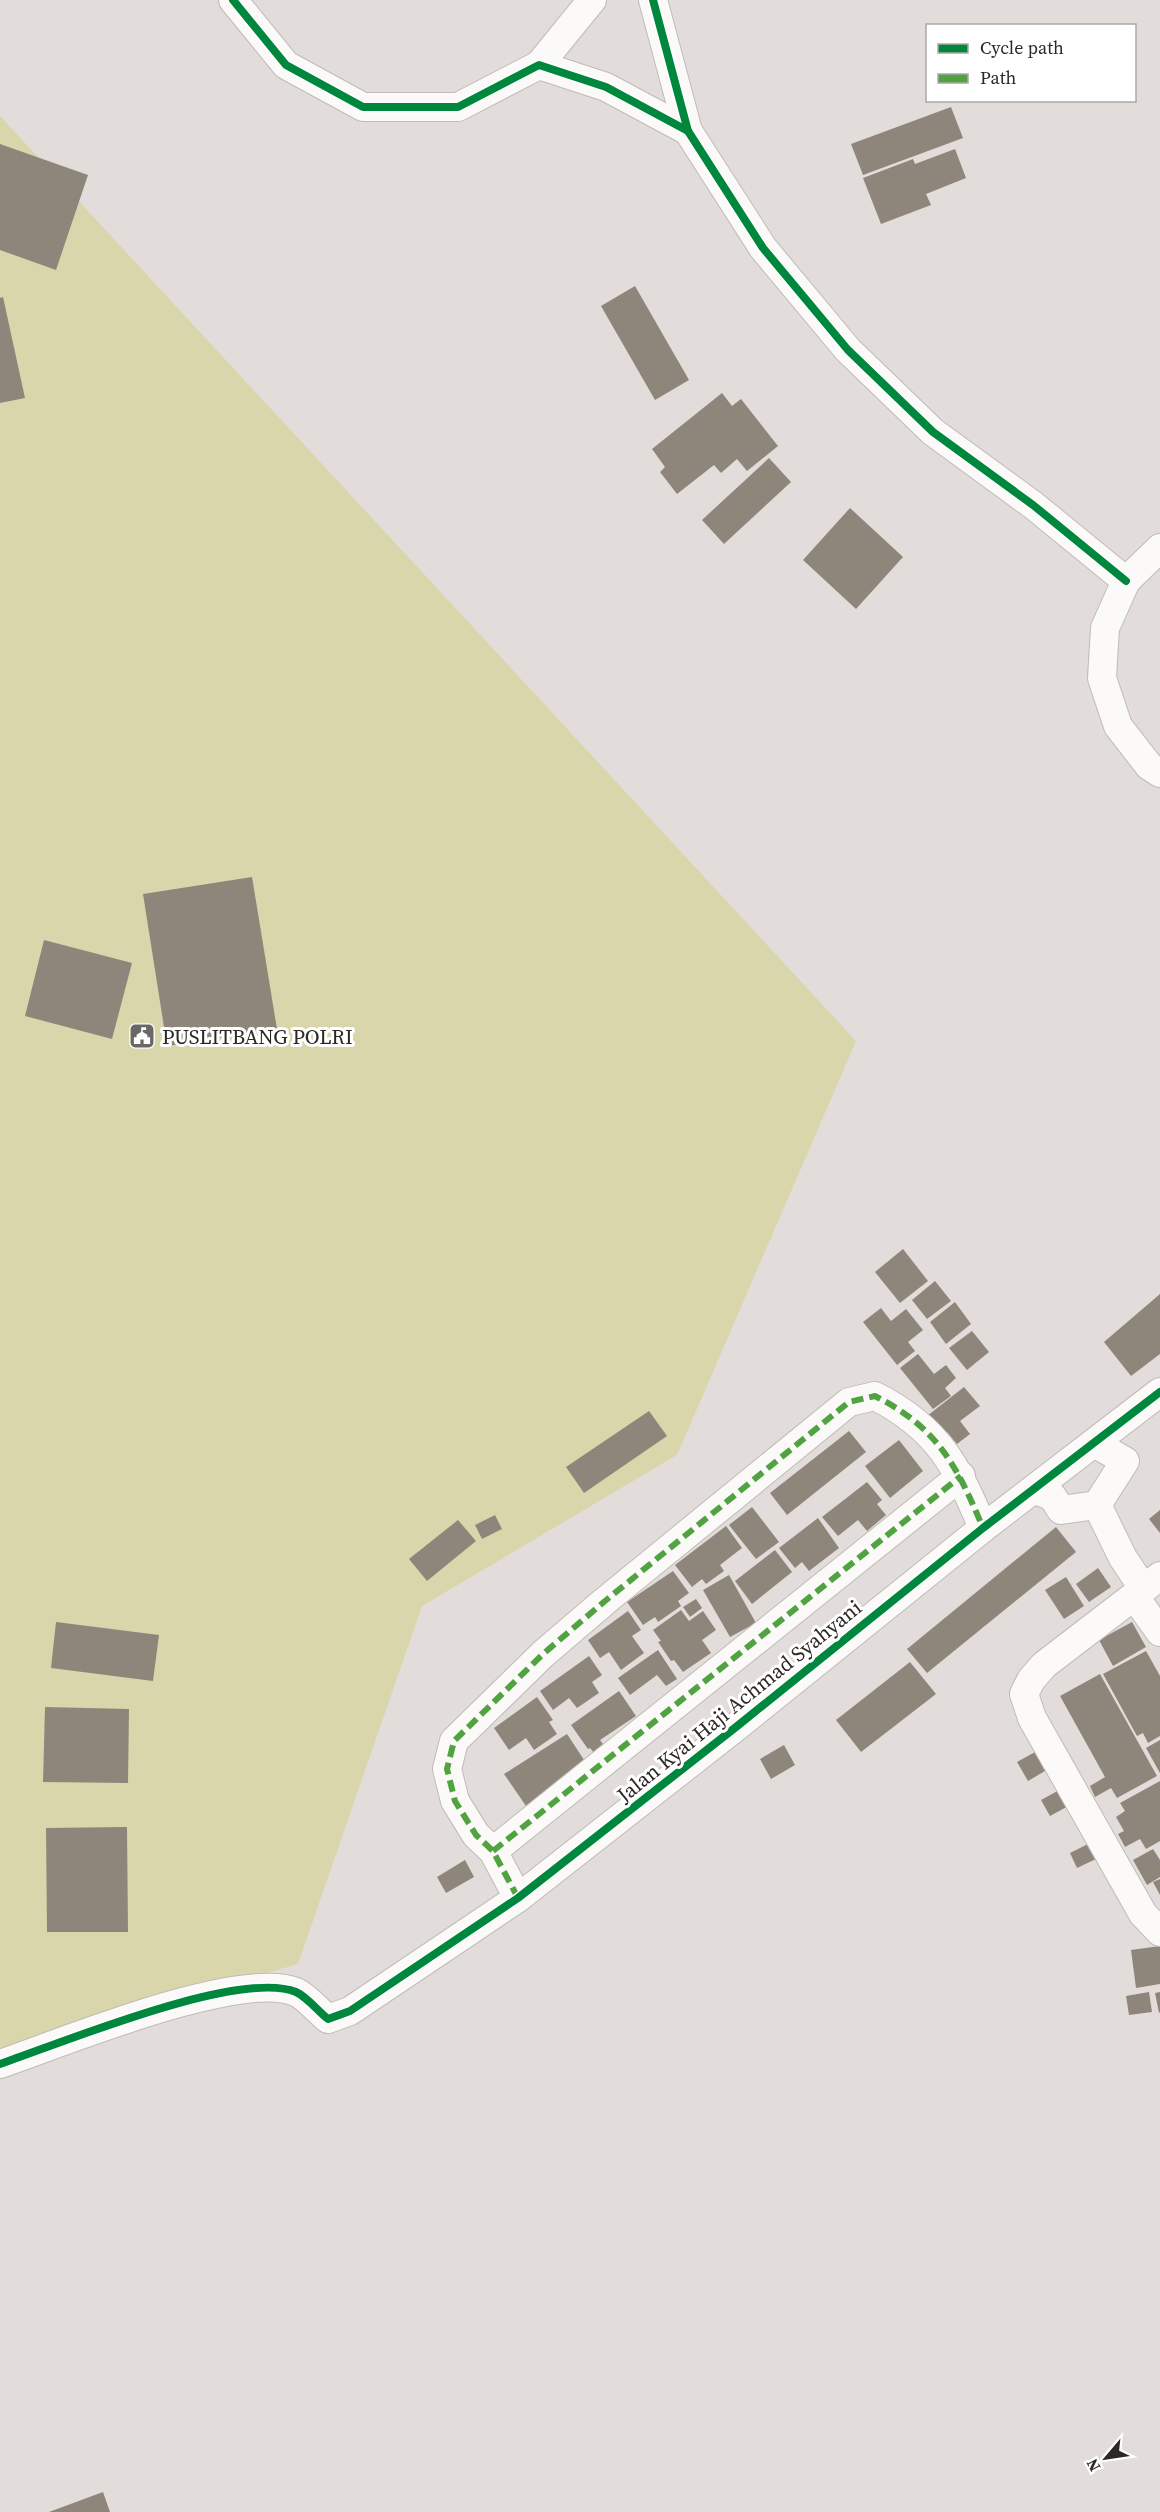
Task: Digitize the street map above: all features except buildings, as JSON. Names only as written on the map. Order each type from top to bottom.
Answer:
[{"type":"street","points":[[234,0],[286,65],[363,107],[458,107],[540,65],[592,0]]},
{"type":"street","points":[[653,0],[688,131],[763,248],[848,350],[933,432],[1033,506],[1126,581]]},
{"type":"street","points":[[540,65],[606,87],[688,131]]},
{"type":"street","points":[[1160,548],[1126,581],[1105,628],[1102,678],[1118,726],[1149,766],[1160,773]]},
{"type":"street","name":"Jalan Kyai Haji Achmad Syahyani","points":[[0,2064],[212,1994],[242,1988],[266,1987],[297,1992],[328,2019],[350,2011],[518,1898],[736,1727],[983,1528],[1160,1392]]},
{"type":"street","points":[[518,1898],[493,1851],[476,1835],[455,1801],[447,1769],[454,1741],[543,1654],[587,1616],[849,1402],[874,1396],[897,1407],[936,1441],[961,1476],[983,1528]]},
{"type":"street","points":[[1034,1490],[1052,1496],[1061,1510],[1097,1505],[1125,1461],[1094,1443]]},
{"type":"street","points":[[493,1851],[961,1476]]},
{"type":"street","points":[[1097,1505],[1123,1558],[1146,1587],[1160,1632]]},
{"type":"street","points":[[1146,1587],[1044,1665],[1031,1680],[1024,1694],[1032,1718],[1143,1914],[1160,1932]]},
{"type":"shaded area","points":[[0,116],[856,1041],[677,1455],[422,1606],[298,1964],[0,2051]]},
{"type":"marked path","points":[[518,1898],[493,1851],[476,1835],[455,1801],[447,1769],[454,1741],[543,1654],[849,1402],[875,1396],[897,1408],[930,1435],[954,1467],[983,1528]]},
{"type":"marked path","points":[[493,1851],[961,1476]]},
{"type":"cycle path","points":[[233,0],[286,65],[363,107],[458,107],[539,65],[606,87],[688,131]]},
{"type":"cycle path","points":[[653,0],[688,131],[763,248],[848,350],[933,432],[1033,505],[1126,581]]},
{"type":"cycle path","points":[[0,2064],[150,2012],[194,1999],[234,1991],[269,1988],[296,1992],[328,2019],[350,2011],[518,1898],[736,1727],[983,1528],[1160,1392]]},
{"type":"place","name":"PUSLITBANG POLRI","points":[[142,1036]]}]
